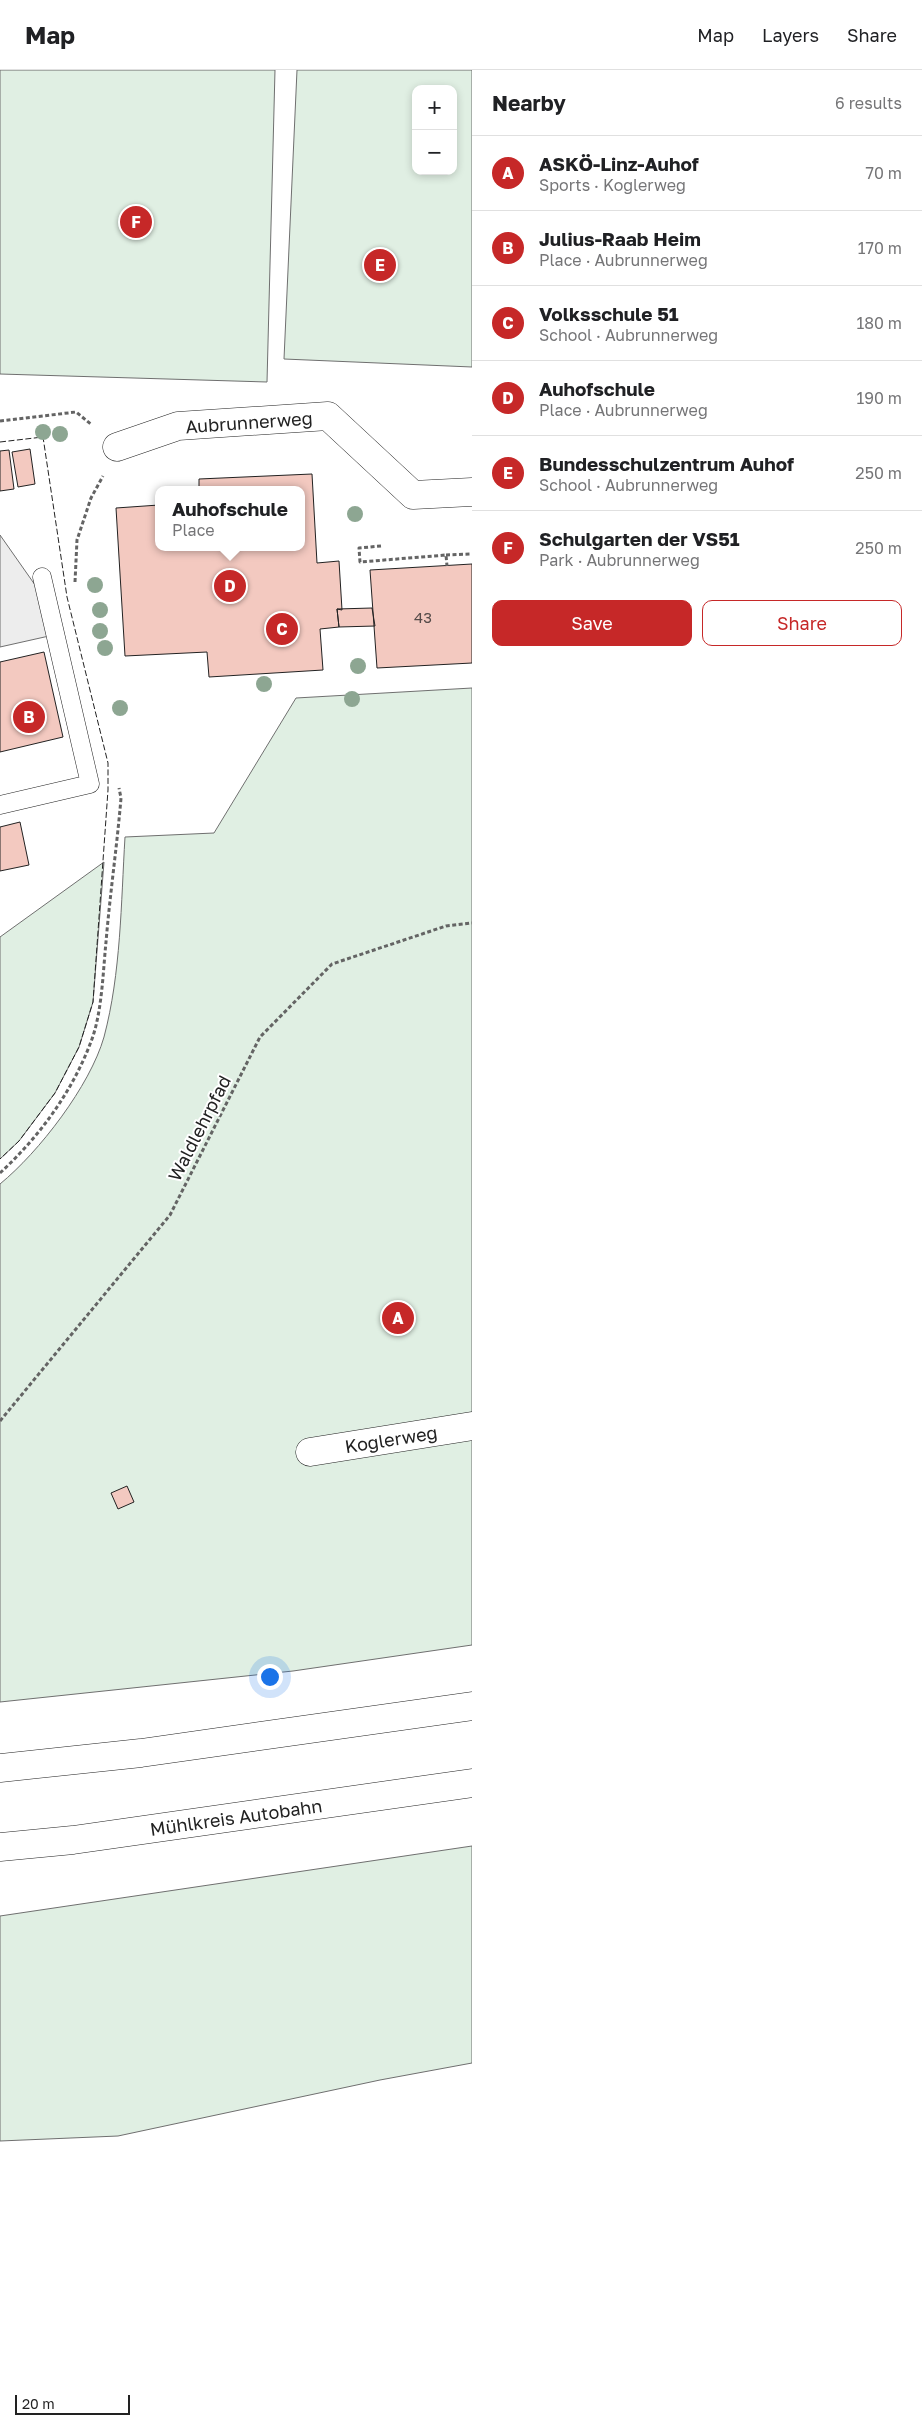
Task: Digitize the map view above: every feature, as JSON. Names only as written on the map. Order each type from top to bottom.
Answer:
[{"type":"main road","name":"Aubrunnerweg","points":[[118,447],[178,426],[328,416],[413,495],[472,492]]},
{"type":"main road","name":"Koglerweg","points":[[310,1452],[472,1426]]},
{"type":"main road","points":[[0,1768],[141,1753],[472,1706]]},
{"type":"main road","name":"Mühlkreis Autobahn","points":[[0,1847],[73,1840],[472,1784]]},
{"type":"lane","points":[[0,805],[90,784],[42,577]]},
{"type":"path","points":[[0,421],[76,412],[118,447],[91,498],[77,540],[74,582],[76,592]]},
{"type":"path","points":[[381,546],[359,548],[360,562],[472,554]]},
{"type":"path","points":[[446,555],[447,566]]},
{"type":"path","points":[[0,1173],[27,1148],[54,1111],[79,1070],[93,1037],[101,991],[116,858],[121,798],[118,781]]},
{"type":"path","name":"Waldlehrpfad","points":[[0,1422],[170,1216],[260,1037],[332,964],[446,926],[472,923]]},
{"type":"green space","points":[[0,70],[275,70],[267,382],[0,374]]},
{"type":"green space","points":[[297,70],[472,70],[472,367],[284,359]]},
{"type":"green space","points":[[472,688],[472,1645],[293,1671],[0,1702],[0,1184],[31,1154],[61,1117],[87,1076],[104,1037],[110,1013],[117,963],[125,837],[214,833],[296,698]]},
{"type":"green space","points":[[104,862],[93,1002],[79,1047],[55,1093],[19,1141],[0,1159],[0,937]]},
{"type":"green space","points":[[472,1846],[472,2063],[380,2080],[118,2136],[0,2141],[0,1916]]},
{"type":"shaded area","points":[[0,535],[40,592],[49,636],[0,647]]},
{"type":"building","points":[[30,449],[35,484],[18,487],[12,452]]},
{"type":"building","points":[[9,450],[14,489],[0,491],[0,451]]},
{"type":"building","points":[[312,474],[317,563],[339,561],[342,610],[337,609],[339,627],[320,629],[323,670],[209,677],[207,652],[125,656],[116,508],[155,505],[155,551],[305,551],[305,486],[199,486],[199,479]]},
{"type":"building","points":[[472,564],[472,663],[377,668],[370,570]]},
{"type":"building","points":[[372,608],[375,626],[339,627],[337,609]]},
{"type":"building","points":[[44,652],[63,737],[0,752],[0,662]]},
{"type":"building","points":[[20,822],[29,865],[0,871],[0,827]]},
{"type":"building","points":[[127,1486],[134,1502],[118,1509],[111,1493]]},
{"type":"fence","points":[[0,442],[43,437],[67,597],[108,763],[108,790],[93,1002],[79,1047],[55,1093],[19,1141],[0,1159]]},
{"type":"place","name":"Schulgarten der VS51","points":[[136,222]]},
{"type":"place","name":"Bundesschulzentrum Auhof","points":[[380,265]]},
{"type":"place","name":"Auhofschule","points":[[230,586]]},
{"type":"place","name":"Volksschule 51","points":[[282,629]]},
{"type":"place","name":"Julius-Raab Heim","points":[[29,717]]},
{"type":"place","name":"ASKÖ-Linz-Auhof","points":[[398,1318]]}]
